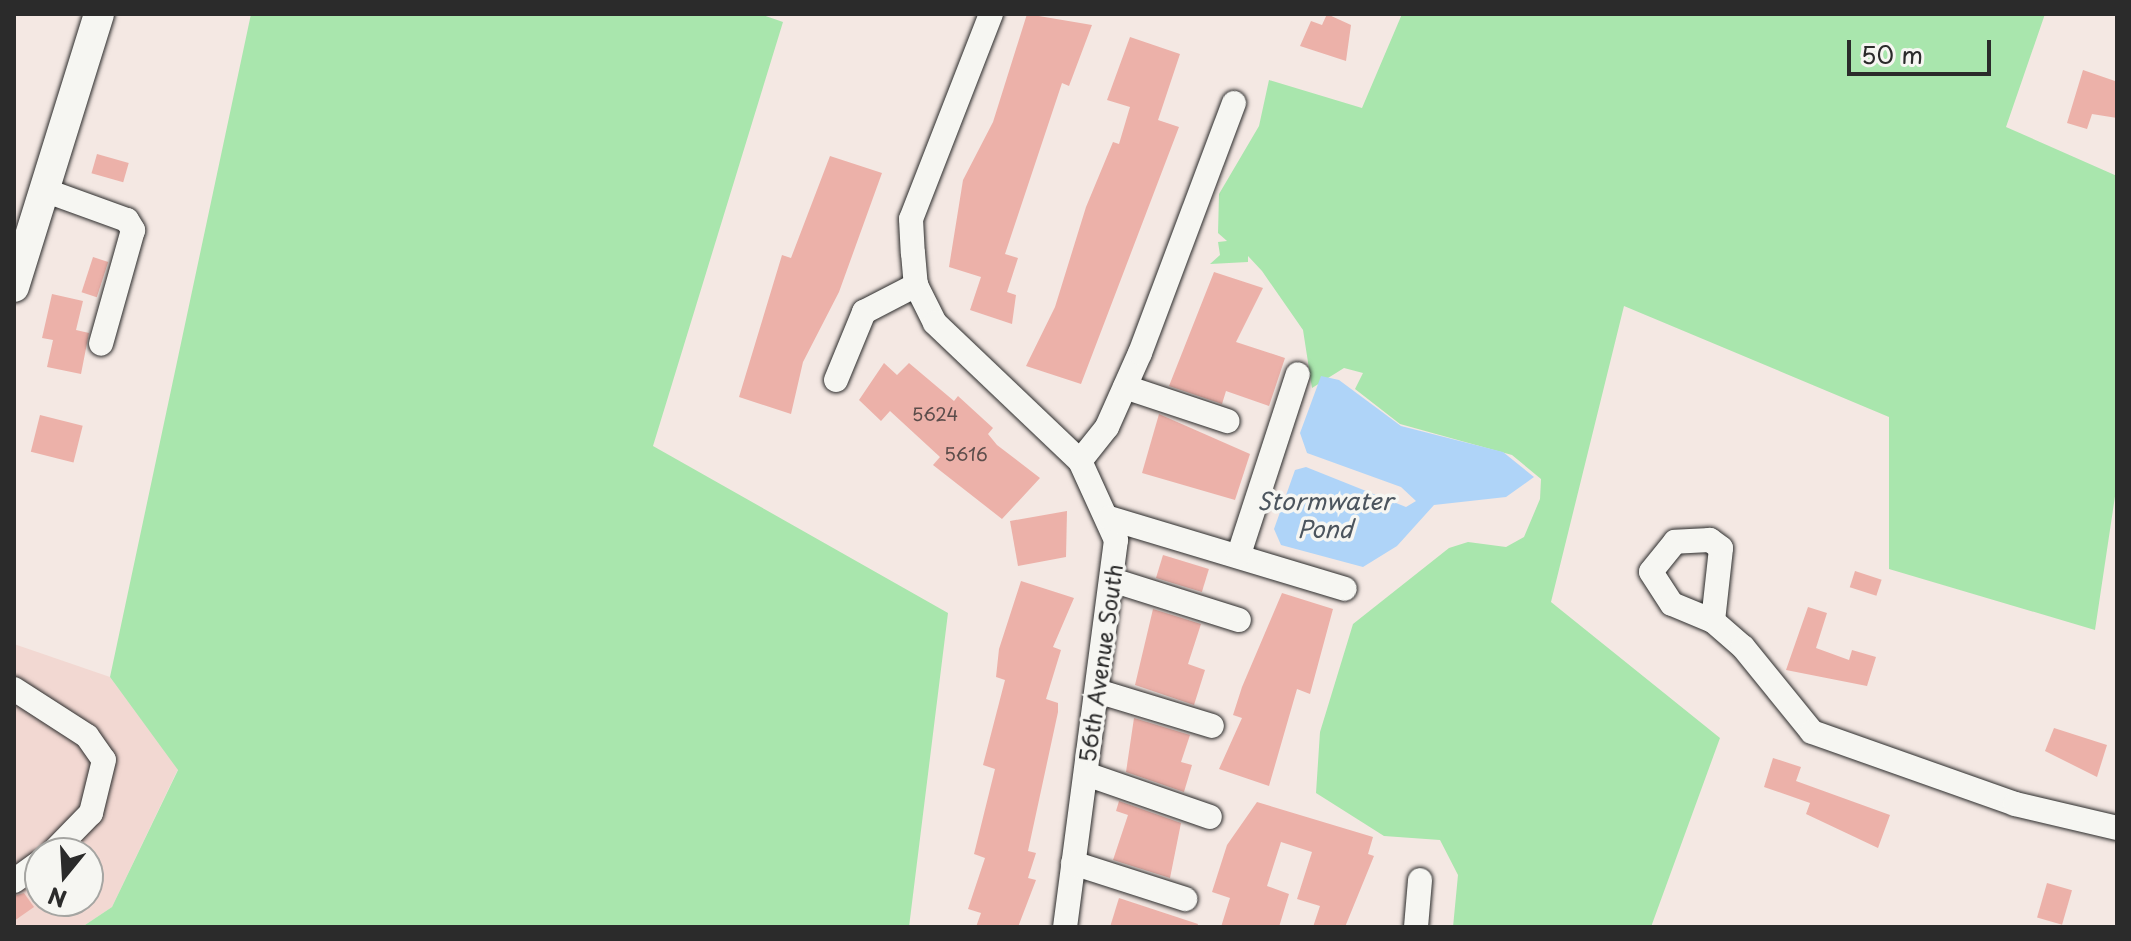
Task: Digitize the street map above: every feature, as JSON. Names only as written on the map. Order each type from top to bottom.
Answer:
[{"type":"main road","points":[[14,287],[99,14]]},
{"type":"street","points":[[836,380],[864,312],[916,285],[911,219],[991,14]]},
{"type":"street","points":[[1080,461],[1125,387],[1234,103]]},
{"type":"street","points":[[44,190],[127,220],[133,230],[101,344]]},
{"type":"street","name":"56th Avenue South","points":[[916,285],[935,323],[1080,461],[1109,518],[1112,580],[1065,927]]},
{"type":"street","points":[[1239,554],[1298,374]]},
{"type":"street","points":[[1125,387],[1227,421]]},
{"type":"street","points":[[1109,518],[1239,554],[1345,589]]},
{"type":"street","points":[[1112,580],[1239,620]]},
{"type":"street","points":[[1713,621],[1812,732],[2015,804],[2117,828]]},
{"type":"street","points":[[14,689],[87,736],[104,760],[91,813],[68,837]]},
{"type":"street","points":[[1097,691],[1212,726]]},
{"type":"street","points":[[1086,774],[1210,817]]},
{"type":"street","points":[[1073,863],[1185,899]]},
{"type":"street","points":[[1416,927],[1420,880]]},
{"type":"shaded area","points":[[14,644],[110,677],[178,769],[112,907],[104,912],[104,837],[24,837],[24,917],[97,917],[82,927],[14,927]]},
{"type":"green space","points":[[251,14],[760,14],[783,22],[653,446],[948,613],[909,927],[82,927],[97,917],[104,917],[104,912],[112,907],[178,770],[110,677]]},
{"type":"green space","points":[[1402,14],[2045,14],[2006,127],[2117,176],[2117,483],[2095,630],[1889,569],[1889,417],[1624,306],[1551,602],[1720,738],[1651,927],[1453,927],[1458,875],[1440,840],[1384,836],[1316,793],[1320,732],[1353,624],[1449,548],[1468,542],[1506,547],[1524,537],[1540,499],[1541,479],[1512,455],[1400,424],[1355,389],[1363,373],[1344,368],[1312,388],[1303,330],[1262,271],[1248,256],[1248,262],[1210,264],[1220,255],[1218,242],[1227,241],[1218,233],[1219,194],[1259,126],[1269,80],[1362,108]]},
{"type":"water","name":"Stormwater Pond","points":[[1321,376],[1339,380],[1401,426],[1503,452],[1534,477],[1506,497],[1434,505],[1397,546],[1363,567],[1281,545],[1274,529],[1295,470],[1306,467],[1406,507],[1416,501],[1401,487],[1307,453],[1300,433]]},
{"type":"building","points":[[1027,14],[1092,25],[1069,86],[1062,83],[1005,254],[1018,258],[1007,292],[1016,295],[1012,324],[970,310],[981,277],[949,267],[963,180],[993,122]]},
{"type":"building","points":[[1327,14],[1351,25],[1346,61],[1300,46],[1311,21],[1322,25]]},
{"type":"building","points":[[1130,37],[1180,54],[1158,120],[1179,127],[1081,384],[1026,366],[1055,307],[1086,207],[1113,142],[1119,144],[1130,107],[1107,100]]},
{"type":"building","points":[[2083,70],[2115,81],[2117,91],[2117,118],[2092,114],[2087,129],[2067,123]]},
{"type":"building","points":[[97,154],[129,163],[123,182],[91,173]]},
{"type":"building","points":[[830,156],[882,173],[839,292],[803,362],[791,414],[739,397],[782,255],[791,258]]},
{"type":"building","points":[[93,257],[108,262],[97,297],[82,292]]},
{"type":"building","points":[[1214,272],[1263,288],[1236,342],[1285,358],[1269,406],[1226,391],[1222,404],[1169,386]]},
{"type":"building","points":[[52,294],[83,301],[76,330],[89,333],[81,374],[47,367],[53,340],[42,338]]},
{"type":"building","points":[[884,363],[897,375],[909,363],[954,401],[958,396],[993,428],[988,434],[997,445],[1040,478],[1002,519],[933,465],[940,457],[890,411],[881,421],[859,400]]},
{"type":"building","points":[[1159,414],[1250,454],[1235,500],[1142,473]]},
{"type":"building","points":[[40,415],[83,426],[73,463],[31,452]]},
{"type":"building","points":[[1067,511],[1066,557],[1018,566],[1010,521]]},
{"type":"building","points":[[1163,555],[1209,569],[1202,592],[1156,578]]},
{"type":"building","points":[[1855,571],[1882,580],[1876,596],[1850,587]]},
{"type":"building","points":[[1021,581],[1074,598],[1053,647],[1061,650],[1046,699],[1058,703],[1058,712],[1028,851],[1036,853],[1028,878],[1036,880],[1018,927],[976,927],[981,913],[968,909],[985,858],[974,854],[995,769],[983,765],[1005,680],[996,677],[999,649]]},
{"type":"building","points":[[1282,593],[1333,609],[1310,694],[1297,689],[1269,786],[1219,769],[1242,718],[1233,715],[1242,687]]},
{"type":"building","points":[[1808,607],[1827,613],[1816,648],[1849,660],[1852,650],[1876,657],[1867,686],[1786,670]]},
{"type":"building","points":[[1153,609],[1201,624],[1188,664],[1205,670],[1194,705],[1135,685]]},
{"type":"building","points":[[1134,718],[1190,735],[1181,762],[1192,765],[1184,792],[1126,772]]},
{"type":"building","points":[[2054,728],[2107,745],[2097,777],[2045,751]]},
{"type":"building","points":[[1773,758],[1801,767],[1796,781],[1890,815],[1878,848],[1806,814],[1810,803],[1764,787]]},
{"type":"building","points":[[1119,801],[1181,823],[1170,878],[1113,860],[1128,815],[1116,811]]},
{"type":"building","points":[[1257,802],[1373,837],[1368,854],[1374,856],[1345,927],[1313,927],[1320,906],[1297,899],[1312,852],[1281,842],[1267,886],[1289,894],[1279,927],[1221,927],[1230,898],[1212,892],[1227,845]]},
{"type":"building","points":[[2047,883],[2072,890],[2062,925],[2037,918]]},
{"type":"building","points":[[24,893],[24,914],[14,921],[14,896]]},
{"type":"building","points":[[1119,898],[1198,924],[1197,927],[1110,927]]}]
